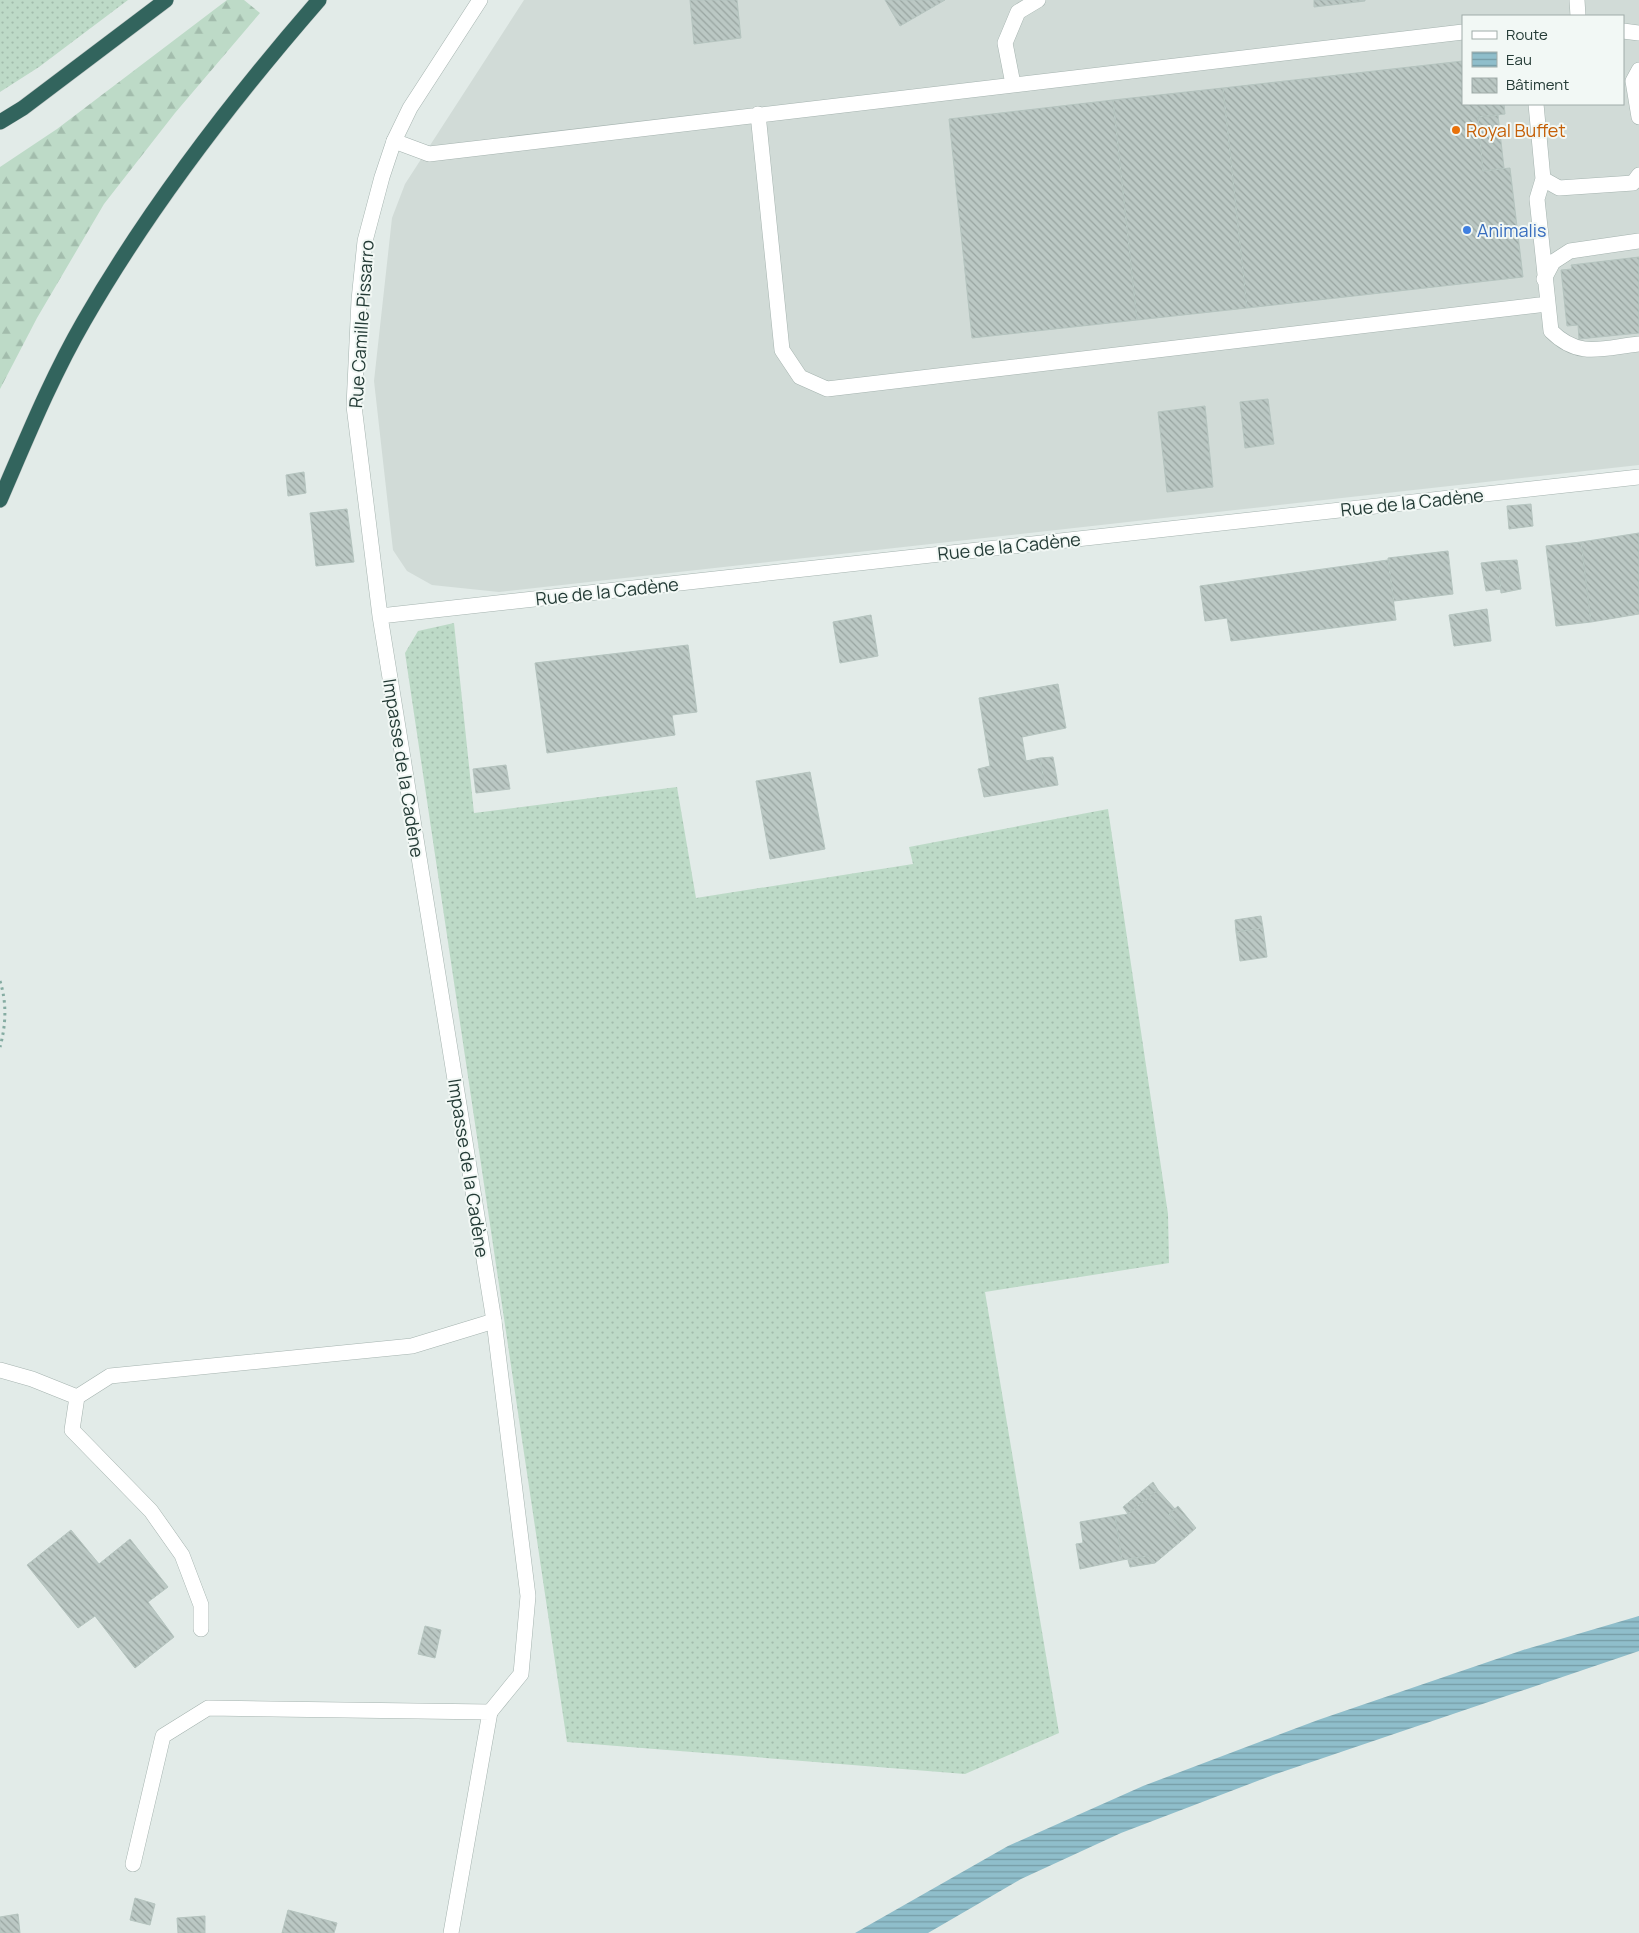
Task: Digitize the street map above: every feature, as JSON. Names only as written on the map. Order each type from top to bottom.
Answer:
[{"type":"highway","points":[[0,122],[23,108],[166,0]]},
{"type":"highway","points":[[0,500],[36,416],[83,321],[185,165],[258,70],[319,0]]},
{"type":"street","name":"Rue Camille Pissarro","points":[[380,616],[354,406],[364,241],[394,141],[410,108],[480,0]]},
{"type":"street","points":[[1013,84],[1005,42],[1018,12],[1038,0]]},
{"type":"street","points":[[1577,0],[1578,15]]},
{"type":"street","points":[[1624,31],[1639,33]]},
{"type":"street","points":[[394,141],[429,154],[1462,32]]},
{"type":"street","points":[[1639,70],[1633,81],[1639,117]]},
{"type":"street","points":[[1536,105],[1543,178],[1537,199],[1544,279],[1551,330],[1563,343],[1582,350],[1639,344]]},
{"type":"street","points":[[758,114],[782,350],[800,377],[827,389],[1547,304]]},
{"type":"street","points":[[1543,178],[1559,188],[1633,183],[1639,175]]},
{"type":"street","points":[[1544,279],[1553,262],[1570,251],[1639,241]]},
{"type":"street","name":"Rue de la Cadène","points":[[380,616],[1639,477]]},
{"type":"street","name":"Impasse de la Cadène","points":[[380,616],[494,1321],[528,1596],[521,1674],[490,1712]]},
{"type":"street","points":[[201,1629],[201,1605],[182,1555],[151,1512],[72,1430],[77,1397],[110,1376],[412,1346],[494,1321]]},
{"type":"street","points":[[0,1370],[32,1379],[77,1397]]},
{"type":"street","points":[[133,1864],[163,1736],[208,1708],[490,1712],[451,1933]]},
{"type":"path","points":[[0,980],[4,992],[5,1026],[0,1047]]},
{"type":"shaded area","points":[[524,0],[1639,0],[1639,465],[499,592],[432,585],[407,571],[393,550],[374,381],[392,218],[405,184]]},
{"type":"green space","points":[[0,0],[128,0],[39,67],[0,92]]},
{"type":"green space","points":[[227,0],[244,0],[260,13],[175,113],[104,204],[37,318],[0,389],[0,167],[57,129]]},
{"type":"green space","points":[[454,623],[474,813],[677,787],[696,898],[913,864],[909,847],[1108,809],[1168,1214],[1169,1263],[985,1292],[1059,1733],[965,1774],[567,1742],[405,653],[418,631]]},
{"type":"water","points":[[1639,1616],[1639,1651],[1273,1775],[1121,1833],[1021,1879],[928,1933],[855,1933],[1008,1846],[1143,1786],[1318,1720],[1523,1650]]},
{"type":"building","points":[[690,0],[737,0],[741,38],[694,44]]},
{"type":"building","points":[[885,0],[945,0],[900,26]]},
{"type":"building","points":[[1314,0],[1339,0],[1340,4],[1314,7]]},
{"type":"building","points":[[1339,0],[1365,0],[1365,1],[1340,4]]},
{"type":"building","points":[[1462,61],[1462,105],[1504,105],[1505,114],[1478,117],[1483,171],[1510,168],[1523,277],[1247,308],[1223,88]]},
{"type":"building","points":[[1223,88],[1247,308],[1137,320],[1113,100]]},
{"type":"building","points":[[1113,100],[1137,320],[972,338],[949,119]]},
{"type":"building","points":[[1498,115],[1504,168],[1483,171],[1478,117]]},
{"type":"building","points":[[1639,257],[1639,333],[1579,339],[1578,325],[1567,326],[1561,270],[1572,269],[1571,265]]},
{"type":"building","points":[[1268,399],[1274,444],[1245,448],[1240,402]]},
{"type":"building","points":[[1205,406],[1213,487],[1167,492],[1158,412]]},
{"type":"building","points":[[304,472],[306,493],[288,496],[286,475]]},
{"type":"building","points":[[1531,504],[1533,526],[1509,529],[1507,506]]},
{"type":"building","points":[[347,509],[354,562],[316,566],[310,513]]},
{"type":"building","points":[[1639,533],[1639,614],[1591,622],[1581,542]]},
{"type":"building","points":[[1581,542],[1591,622],[1556,626],[1546,546]]},
{"type":"building","points":[[1448,551],[1453,594],[1394,601],[1388,558]]},
{"type":"building","points":[[1388,560],[1396,620],[1231,641],[1227,618],[1205,621],[1200,586]]},
{"type":"building","points":[[1517,560],[1521,589],[1501,593],[1498,561]]},
{"type":"building","points":[[1498,561],[1501,589],[1486,591],[1481,563]]},
{"type":"building","points":[[1487,609],[1491,641],[1454,646],[1449,615]]},
{"type":"building","points":[[871,615],[878,656],[840,663],[833,622]]},
{"type":"building","points":[[688,645],[697,712],[672,715],[675,735],[547,753],[535,663]]},
{"type":"building","points":[[1058,684],[1066,728],[1022,737],[1026,761],[1040,758],[1045,787],[984,797],[978,769],[990,766],[979,698]]},
{"type":"building","points":[[1053,757],[1058,785],[1045,787],[1040,758]]},
{"type":"building","points":[[506,765],[510,789],[476,793],[473,769]]},
{"type":"building","points":[[810,772],[825,849],[770,859],[756,781]]},
{"type":"building","points":[[1261,916],[1263,928],[1236,932],[1235,920]]},
{"type":"building","points":[[1263,928],[1267,957],[1240,961],[1236,932]]},
{"type":"building","points":[[1153,1482],[1158,1490],[1128,1514],[1123,1507]]},
{"type":"building","points":[[1158,1490],[1175,1509],[1169,1514],[1187,1536],[1155,1563],[1148,1556],[1122,1560],[1115,1516],[1128,1514]]},
{"type":"building","points":[[1178,1506],[1196,1528],[1187,1536],[1169,1514]]},
{"type":"building","points":[[1115,1516],[1122,1560],[1080,1569],[1076,1544],[1083,1543],[1080,1522]]},
{"type":"building","points":[[71,1530],[99,1564],[130,1539],[168,1587],[148,1602],[174,1637],[135,1668],[95,1616],[78,1628],[27,1565]]},
{"type":"building","points":[[1148,1556],[1155,1563],[1130,1567],[1128,1560]]},
{"type":"building","points":[[425,1626],[441,1630],[435,1658],[418,1654]]},
{"type":"building","points":[[135,1898],[155,1904],[150,1925],[130,1920]]},
{"type":"building","points":[[288,1910],[337,1923],[334,1933],[282,1933]]},
{"type":"building","points":[[18,1914],[20,1933],[0,1933],[0,1917]]},
{"type":"building","points":[[205,1916],[205,1933],[178,1933],[177,1918]]},
{"type":"place","name":"Royal Buffet","points":[[1456,130]]},
{"type":"place","name":"Animalis","points":[[1467,230]]}]
